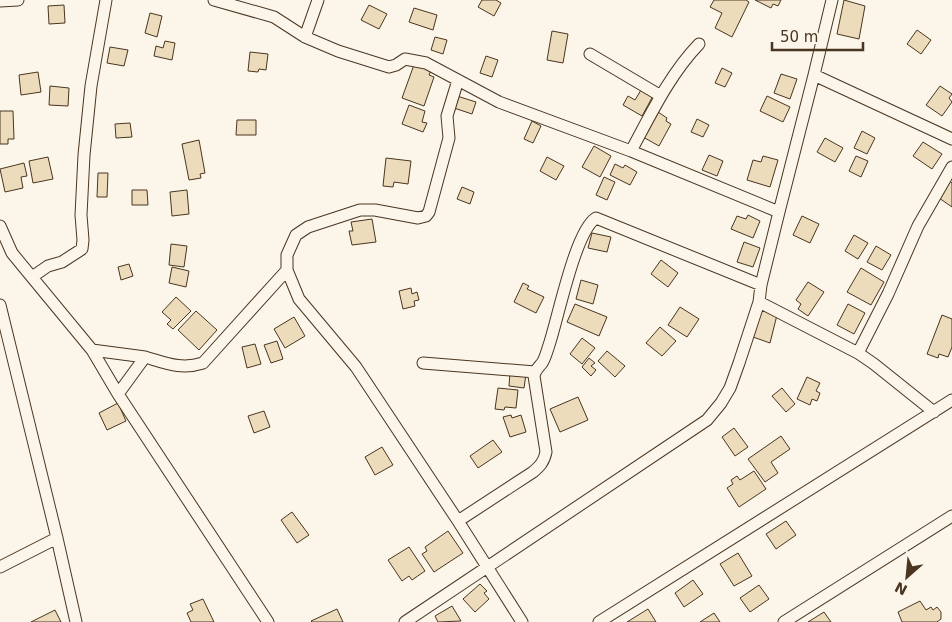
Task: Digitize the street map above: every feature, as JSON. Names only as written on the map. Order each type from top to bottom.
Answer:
[{"type":"street","points":[[0,1],[18,0]]},
{"type":"street","points":[[32,277],[48,266],[62,262],[82,250],[81,215],[84,155],[91,86],[106,0]]},
{"type":"street","points":[[214,0],[274,17],[305,37],[338,51],[389,67],[405,59],[426,63],[499,102],[631,151],[779,212]]},
{"type":"street","points":[[305,37],[318,0]]},
{"type":"street","points":[[405,622],[707,420],[721,403],[730,388],[759,302],[761,285],[832,0]]},
{"type":"street","points":[[631,151],[661,96],[689,54],[699,44]]},
{"type":"street","points":[[590,54],[661,96]]},
{"type":"street","points":[[814,74],[952,139]]},
{"type":"street","points":[[458,80],[447,116],[449,138],[429,212],[426,216],[418,218],[375,210],[360,210],[308,227],[296,234],[287,255],[287,270],[299,299],[356,367],[488,567],[522,622]]},
{"type":"street","points":[[858,353],[888,294],[918,226],[952,167]]},
{"type":"street","points":[[458,521],[533,472],[545,460],[546,452],[534,376],[542,363],[553,333],[576,252],[591,221],[596,218],[761,285]]},
{"type":"street","points":[[0,226],[12,253],[92,350],[118,394],[268,622]]},
{"type":"street","points":[[0,255],[12,253]]},
{"type":"street","points":[[92,350],[145,357],[182,367],[203,363],[287,270]]},
{"type":"street","points":[[759,302],[858,353],[934,412]]},
{"type":"street","points":[[0,305],[76,622]]},
{"type":"street","points":[[118,394],[145,357]]},
{"type":"street","points":[[423,363],[535,372]]},
{"type":"street","points":[[599,622],[952,400]]},
{"type":"street","points":[[784,622],[952,516]]},
{"type":"street","points":[[0,567],[57,538]]},
{"type":"building","points":[[482,0],[496,0],[501,3],[494,16],[478,7]]},
{"type":"building","points":[[714,0],[746,0],[749,2],[732,37],[715,28],[722,13],[710,7]]},
{"type":"building","points":[[755,0],[781,0],[778,6],[773,4],[771,8]]},
{"type":"building","points":[[844,0],[865,6],[859,39],[837,34]]},
{"type":"building","points":[[64,5],[65,23],[49,24],[48,6]]},
{"type":"building","points":[[369,5],[387,14],[379,29],[361,20]]},
{"type":"building","points":[[414,8],[437,15],[433,30],[409,22]]},
{"type":"building","points":[[150,13],[162,16],[157,37],[145,33]]},
{"type":"building","points":[[917,30],[931,40],[921,54],[907,44]]},
{"type":"building","points":[[552,31],[568,34],[563,63],[547,60]]},
{"type":"building","points":[[435,37],[447,40],[443,54],[431,50]]},
{"type":"building","points":[[165,41],[175,43],[172,60],[154,56],[156,46],[163,48]]},
{"type":"building","points":[[110,47],[128,50],[124,66],[107,63]]},
{"type":"building","points":[[250,52],[268,54],[266,70],[259,69],[258,72],[248,71]]},
{"type":"building","points":[[486,56],[498,60],[492,77],[480,73]]},
{"type":"building","points":[[415,62],[432,68],[429,75],[434,77],[424,106],[402,98]]},
{"type":"building","points":[[722,68],[732,73],[725,87],[715,83]]},
{"type":"building","points":[[38,72],[41,92],[21,95],[19,75]]},
{"type":"building","points":[[781,74],[797,79],[790,99],[774,93]]},
{"type":"building","points":[[50,86],[69,88],[68,106],[49,105]]},
{"type":"building","points":[[940,86],[952,94],[949,98],[952,102],[942,116],[926,105]]},
{"type":"building","points":[[641,90],[653,96],[642,116],[623,105],[628,96],[635,100]]},
{"type":"building","points":[[457,96],[476,102],[472,114],[454,108]]},
{"type":"building","points":[[767,96],[790,107],[783,122],[760,111]]},
{"type":"building","points":[[409,105],[425,111],[422,122],[427,123],[423,132],[402,124]]},
{"type":"building","points":[[0,111],[13,111],[14,139],[8,139],[8,144],[0,144]]},
{"type":"building","points":[[658,112],[667,118],[666,121],[671,124],[659,146],[643,137]]},
{"type":"building","points":[[697,119],[709,125],[703,137],[691,132]]},
{"type":"building","points":[[237,120],[256,120],[256,135],[236,135]]},
{"type":"building","points":[[532,121],[541,126],[533,143],[524,139]]},
{"type":"building","points":[[130,123],[132,137],[116,138],[115,124]]},
{"type":"building","points":[[862,131],[875,138],[867,154],[854,148]]},
{"type":"building","points":[[825,138],[843,148],[835,162],[817,152]]},
{"type":"building","points":[[199,140],[205,173],[200,174],[201,178],[189,180],[182,144]]},
{"type":"building","points":[[923,142],[942,154],[932,169],[913,156]]},
{"type":"building","points":[[594,146],[611,156],[600,177],[582,167]]},
{"type":"building","points":[[709,155],[723,161],[717,176],[702,170]]},
{"type":"building","points":[[763,156],[778,160],[770,187],[747,180],[753,160],[761,162]]},
{"type":"building","points":[[856,156],[868,161],[861,177],[849,171]]},
{"type":"building","points":[[48,157],[53,179],[33,183],[29,161]]},
{"type":"building","points":[[547,157],[564,166],[556,180],[540,171]]},
{"type":"building","points":[[386,158],[411,161],[408,184],[394,182],[393,187],[383,186]]},
{"type":"building","points":[[24,163],[27,176],[21,177],[23,188],[5,192],[0,169]]},
{"type":"building","points":[[615,164],[623,168],[625,165],[637,172],[630,185],[610,175]]},
{"type":"building","points":[[98,173],[108,173],[107,197],[97,197]]},
{"type":"building","points":[[604,177],[615,182],[607,200],[596,195]]},
{"type":"building","points":[[950,181],[952,183],[952,207],[939,198]]},
{"type":"building","points":[[462,187],[474,192],[470,204],[457,199]]},
{"type":"building","points":[[132,190],[147,190],[148,205],[132,205]]},
{"type":"building","points":[[187,190],[189,214],[172,216],[170,192]]},
{"type":"building","points":[[748,215],[760,221],[753,238],[731,229],[737,216],[746,219]]},
{"type":"building","points":[[802,216],[819,224],[810,243],[793,235]]},
{"type":"building","points":[[372,219],[376,242],[352,245],[349,231],[353,231],[351,222]]},
{"type":"building","points":[[592,233],[611,237],[607,252],[588,248]]},
{"type":"building","points":[[854,235],[868,243],[858,259],[845,251]]},
{"type":"building","points":[[744,242],[760,248],[753,267],[737,262]]},
{"type":"building","points":[[171,244],[187,246],[184,267],[169,265]]},
{"type":"building","points":[[876,246],[891,255],[882,270],[867,262]]},
{"type":"building","points":[[661,260],[678,273],[668,287],[651,274]]},
{"type":"building","points":[[129,264],[133,276],[121,280],[118,267]]},
{"type":"building","points":[[172,267],[189,271],[186,287],[169,283]]},
{"type":"building","points":[[861,268],[884,282],[871,305],[847,292]]},
{"type":"building","points":[[581,280],[598,285],[593,304],[576,299]]},
{"type":"building","points":[[808,282],[824,292],[808,316],[798,309],[801,304],[796,300]]},
{"type":"building","points":[[523,283],[529,286],[527,289],[544,297],[536,313],[514,302]]},
{"type":"building","points":[[411,288],[412,294],[417,292],[419,300],[414,301],[415,306],[403,309],[399,291]]},
{"type":"building","points":[[176,297],[191,311],[173,329],[167,324],[171,320],[162,312]]},
{"type":"building","points":[[575,304],[607,317],[599,336],[567,322]]},
{"type":"building","points":[[848,304],[865,313],[854,334],[837,325]]},
{"type":"building","points":[[680,307],[699,319],[687,337],[668,325]]},
{"type":"building","points":[[762,310],[777,315],[770,343],[753,337]]},
{"type":"building","points":[[196,311],[217,330],[199,350],[178,330]]},
{"type":"building","points":[[942,315],[952,319],[952,347],[948,357],[939,354],[938,358],[927,354]]},
{"type":"building","points":[[294,317],[305,336],[285,348],[274,329]]},
{"type":"building","points":[[660,327],[676,341],[662,356],[646,343]]},
{"type":"building","points":[[582,338],[595,348],[582,364],[570,354]]},
{"type":"building","points":[[277,341],[283,359],[271,363],[264,345]]},
{"type":"building","points":[[255,344],[261,364],[247,368],[242,347]]},
{"type":"building","points":[[607,351],[625,366],[615,377],[598,361]]},
{"type":"building","points":[[589,358],[595,363],[591,366],[596,370],[591,376],[582,367]]},
{"type":"building","points":[[510,372],[526,374],[524,388],[509,386]]},
{"type":"building","points":[[807,377],[820,383],[816,391],[820,393],[817,401],[812,399],[810,405],[797,399]]},
{"type":"building","points":[[498,388],[518,390],[516,408],[505,407],[504,410],[495,409]]},
{"type":"building","points":[[782,388],[795,404],[786,412],[772,396]]},
{"type":"building","points":[[578,397],[588,420],[560,432],[550,409]]},
{"type":"building","points":[[118,403],[126,421],[107,430],[99,413]]},
{"type":"building","points":[[264,411],[270,427],[254,433],[248,416]]},
{"type":"building","points":[[511,415],[512,418],[521,415],[526,432],[510,437],[503,417]]},
{"type":"building","points":[[734,428],[748,447],[735,456],[722,437]]},
{"type":"building","points":[[781,436],[790,449],[771,462],[778,473],[765,482],[748,459]]},
{"type":"building","points":[[493,440],[502,452],[478,468],[470,456]]},
{"type":"building","points":[[382,447],[393,465],[375,475],[365,457]]},
{"type":"building","points":[[754,471],[766,489],[739,507],[727,488],[733,484],[731,480],[737,476],[740,480]]},
{"type":"building","points":[[292,512],[309,535],[297,543],[281,520]]},
{"type":"building","points":[[786,521],[796,535],[776,549],[766,534]]},
{"type":"building","points":[[448,531],[463,553],[434,572],[422,554],[427,551],[425,547]]},
{"type":"building","points":[[409,547],[425,571],[412,580],[409,576],[402,581],[388,560]]},
{"type":"building","points":[[738,553],[752,576],[734,586],[720,564]]},
{"type":"building","points":[[693,580],[703,594],[684,607],[675,593]]},
{"type":"building","points":[[480,584],[487,591],[484,593],[489,599],[475,612],[463,599]]},
{"type":"building","points":[[759,585],[769,599],[750,612],[740,598]]},
{"type":"building","points":[[203,599],[214,622],[191,622],[187,613],[193,610],[190,604]]},
{"type":"building","points":[[920,601],[926,610],[931,607],[933,610],[937,607],[941,612],[941,619],[937,622],[902,622],[898,612]]},
{"type":"building","points":[[452,606],[461,621],[438,622],[435,616]]},
{"type":"building","points":[[337,609],[343,622],[311,621]]},
{"type":"building","points":[[648,609],[656,622],[627,622]]},
{"type":"building","points":[[55,610],[61,622],[31,622]]},
{"type":"building","points":[[824,612],[831,622],[808,622]]},
{"type":"building","points":[[714,613],[720,622],[700,622]]}]
